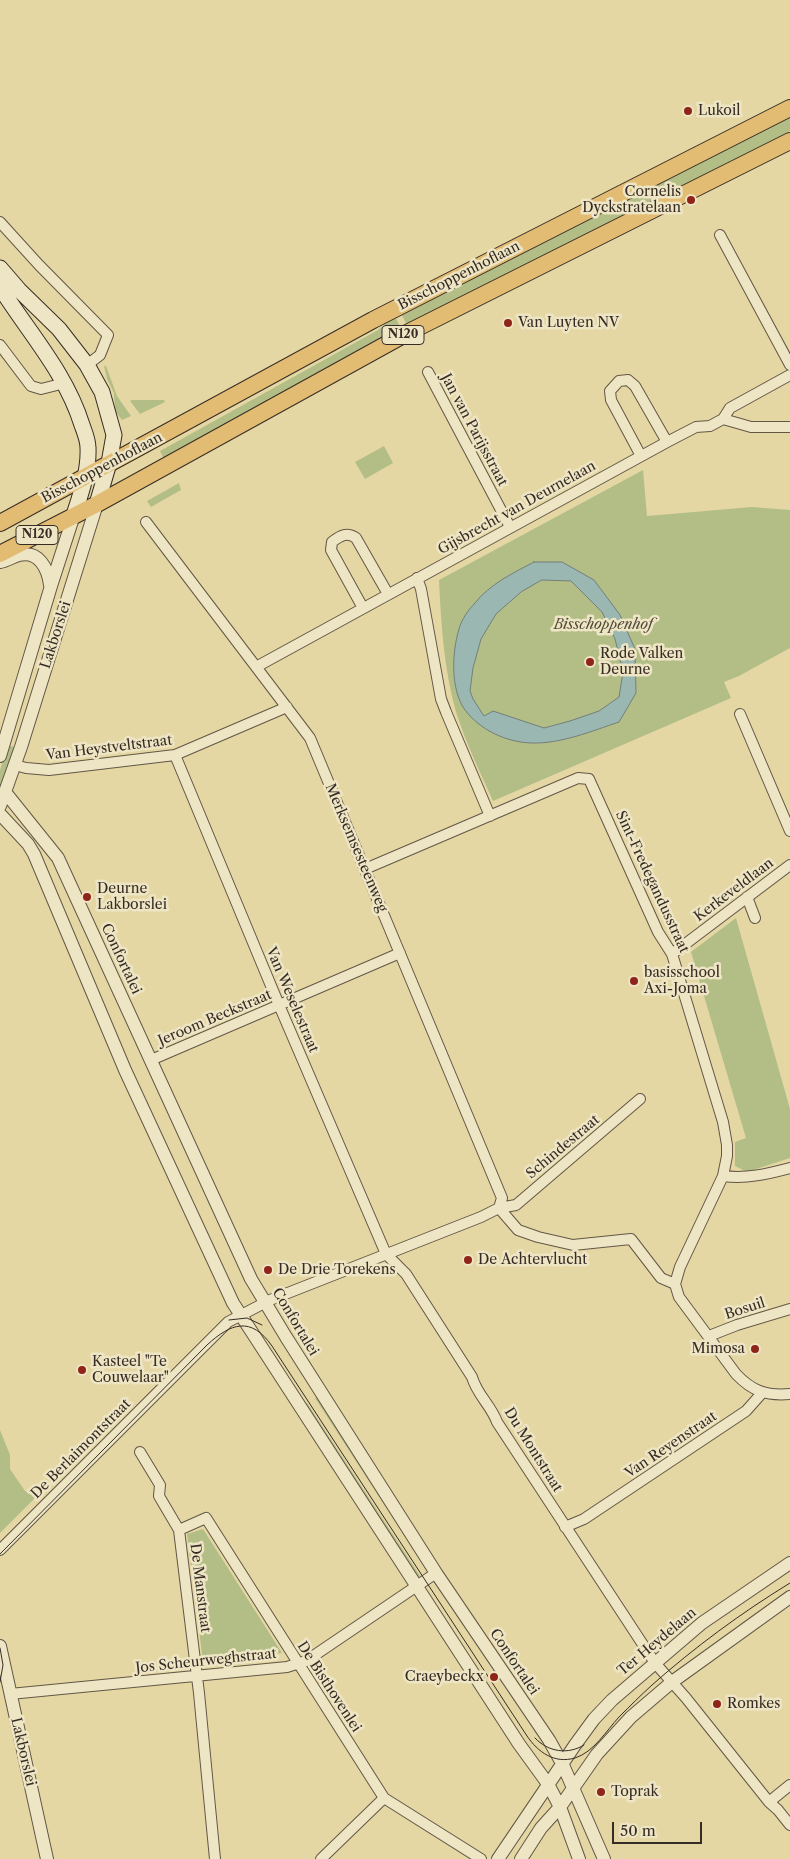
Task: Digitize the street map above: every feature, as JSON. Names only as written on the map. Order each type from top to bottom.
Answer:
[{"type":"main road","name":"Bisschoppenhoflaan","points":[[0,523],[380,316],[790,108]]},
{"type":"main road","name":"Bisschoppenhoflaan","points":[[0,554],[97,504],[407,333],[790,141]]},
{"type":"main road","points":[[0,268],[19,290],[59,329],[87,365],[102,392],[114,435],[110,463]]},
{"type":"main road","points":[[0,287],[21,319],[46,351],[77,408],[88,448],[86,476],[74,516]]},
{"type":"main road","name":"Lakborslei","points":[[97,504],[110,463]]},
{"type":"street","points":[[0,222],[39,265],[108,335],[100,355],[87,365]]},
{"type":"street","points":[[720,235],[790,365]]},
{"type":"street","points":[[0,345],[31,386],[41,389],[65,383]]},
{"type":"street","name":"Jan van Parijsstraat","points":[[428,372],[510,527]]},
{"type":"street","name":"Gijsbrecht van Deurnelaan","points":[[256,667],[667,442],[696,427],[710,426],[724,419],[730,408],[790,375]]},
{"type":"street","points":[[641,456],[611,400],[610,392],[619,381],[628,380],[635,386],[667,442]]},
{"type":"street","points":[[724,419],[752,427],[790,427]]},
{"type":"street","name":"Lakborslei","points":[[0,806],[97,504]]},
{"type":"street","name":"Lakborslei","points":[[0,756],[50,586],[74,516]]},
{"type":"street","name":"Merksemsesteenweg","points":[[146,522],[310,738],[502,1198],[499,1208]]},
{"type":"street","points":[[363,608],[331,550],[332,542],[341,535],[350,534],[356,538],[388,594]]},
{"type":"street","name":"Lakborslei","points":[[0,562],[20,555],[27,554],[34,557],[40,560],[48,570],[50,586]]},
{"type":"street","points":[[417,578],[422,589],[440,691],[446,712],[490,816]]},
{"type":"street","points":[[38,626],[57,633]]},
{"type":"street","name":"Van Heystveltstraat","points":[[15,764],[26,768],[49,770],[175,755],[287,707]]},
{"type":"street","points":[[740,714],[790,831]]},
{"type":"street","name":"Van Weselestraat","points":[[175,755],[279,1005],[386,1254]]},
{"type":"street","name":"Sint-Fredegandusstraat","points":[[365,869],[578,778],[589,779],[658,932],[672,954],[723,1122],[727,1156],[723,1176],[680,1267],[675,1284]]},
{"type":"street","name":"Confortalei","points":[[5,792],[58,858],[251,1278],[436,1573],[549,1740],[563,1765]]},
{"type":"street","points":[[0,814],[23,838],[34,854],[125,1070],[224,1286],[240,1316],[418,1586],[519,1744],[548,1784],[560,1807],[579,1859]]},
{"type":"street","points":[[34,854],[46,844]]},
{"type":"street","name":"Kerkeveldlaan","points":[[672,954],[790,865]]},
{"type":"street","points":[[747,897],[755,918]]},
{"type":"street","name":"Jeroom Beckstraat","points":[[152,1060],[400,954]]},
{"type":"street","name":"Schindestraat","points":[[499,1208],[516,1205],[640,1099]]},
{"type":"street","points":[[723,1176],[757,1177],[790,1168]]},
{"type":"street","points":[[499,1208],[518,1230],[538,1237],[573,1245],[631,1239],[661,1278],[675,1284],[679,1297],[746,1385],[762,1393],[790,1394]]},
{"type":"street","name":"De Berlaimontstraat","points":[[0,1550],[228,1322],[266,1303],[481,1217],[499,1208]]},
{"type":"street","name":"Du Montstraat","points":[[386,1254],[406,1274],[472,1377],[475,1387],[483,1400],[489,1404],[497,1422],[655,1663],[790,1825]]},
{"type":"street","name":"Bosuil","points":[[709,1336],[737,1325],[790,1310]]},
{"type":"street","name":"Van Reyenstraat","points":[[565,1527],[584,1519],[746,1411],[762,1393]]},
{"type":"street","name":"De Manstraat","points":[[140,1452],[160,1485],[158,1496],[179,1530],[197,1675],[215,1859]]},
{"type":"street","name":"De Bisthovenlei","points":[[179,1530],[206,1518],[297,1664],[384,1798],[481,1859]]},
{"type":"street","name":"Ter Heydelaan","points":[[498,1859],[594,1719],[612,1700],[702,1623],[790,1563]]},
{"type":"street","name":"Jos Scheurweghstraat","points":[[5,1695],[287,1667],[306,1661],[396,1598],[436,1573]]},
{"type":"street","points":[[521,1859],[541,1828],[560,1807],[597,1754],[614,1735],[652,1698],[672,1682],[790,1597]]},
{"type":"street","name":"Lakborslei","points":[[0,1646],[5,1695],[47,1859]]},
{"type":"street","points":[[563,1765],[604,1859]]},
{"type":"street","points":[[769,1802],[790,1785]]},
{"type":"street","points":[[321,1859],[384,1798]]},
{"type":"green space","points":[[790,115],[790,131],[407,325],[400,312]]},
{"type":"green space","points":[[394,315],[401,328],[164,459],[160,451],[378,330]]},
{"type":"green space","points":[[104,366],[106,366],[117,396],[131,416],[122,420],[115,411],[114,393],[107,379]]},
{"type":"green space","points":[[164,400],[165,402],[140,414],[130,401]]},
{"type":"green space","points":[[384,446],[393,463],[365,479],[355,462]]},
{"type":"green space","name":"Bisschoppenhof","points":[[643,470],[647,516],[752,507],[790,510],[790,648],[739,676],[724,682],[731,698],[493,801],[464,735],[452,696],[444,647],[439,580]]},
{"type":"green space","points":[[179,483],[181,490],[151,507],[147,501]]},
{"type":"green space","points":[[8,745],[17,748],[0,798],[0,770]]},
{"type":"green space","points":[[736,918],[790,1109],[790,1158],[747,1172],[735,1166],[735,1142],[746,1138],[691,952]]},
{"type":"green space","points":[[317,1397],[430,1569],[427,1571],[315,1398]]},
{"type":"green space","points":[[307,1403],[420,1576],[417,1578],[304,1405]]},
{"type":"green space","points":[[0,1430],[10,1455],[10,1469],[25,1491],[36,1497],[0,1533]]},
{"type":"green space","points":[[203,1529],[282,1653],[203,1662],[187,1534]]},
{"type":"water","points":[[534,562],[562,562],[594,580],[620,615],[635,649],[636,693],[619,722],[565,739],[542,743],[512,740],[494,734],[478,723],[465,710],[460,701],[454,670],[455,648],[460,626],[470,608],[488,590]],"holes":[[[542,580],[571,581],[602,612],[615,639],[623,672],[619,697],[599,711],[544,728],[493,711],[484,716],[470,691],[473,668],[481,639],[496,614],[521,592]]]},
{"type":"tram line","points":[[229,1320],[247,1318],[262,1325]]},
{"type":"tram line","points":[[0,1554],[207,1345],[224,1332],[241,1326],[256,1330],[272,1346],[527,1736],[541,1752],[553,1758],[575,1758],[588,1751],[623,1713],[668,1671],[719,1631],[790,1583]]},
{"type":"tram line","points":[[0,1648],[3,1665],[0,1682]]},
{"type":"tram line","points":[[535,1738],[540,1743],[558,1750],[571,1750],[584,1745]]},
{"type":"place","name":"Lukoil","points":[[688,111]]},
{"type":"place","name":"Cornelis Dyckstratelaan","points":[[691,200]]},
{"type":"place","name":"Van Luyten NV","points":[[508,323]]},
{"type":"place","name":"Rode Valken Deurne","points":[[590,662]]},
{"type":"place","name":"Deurne Lakborslei","points":[[87,897]]},
{"type":"place","name":"basisschool Axi-Joma","points":[[634,981]]},
{"type":"place","name":"De Achtervlucht","points":[[468,1260]]},
{"type":"place","name":"De Drie Torekens","points":[[268,1270]]},
{"type":"place","name":"Mimosa","points":[[755,1349]]},
{"type":"place","name":"Kasteel \"Te Couwelaar\"","points":[[82,1370]]},
{"type":"place","name":"Craeybeckx","points":[[494,1677]]},
{"type":"place","name":"Romkes","points":[[717,1704]]},
{"type":"place","name":"Toprak","points":[[601,1792]]}]
